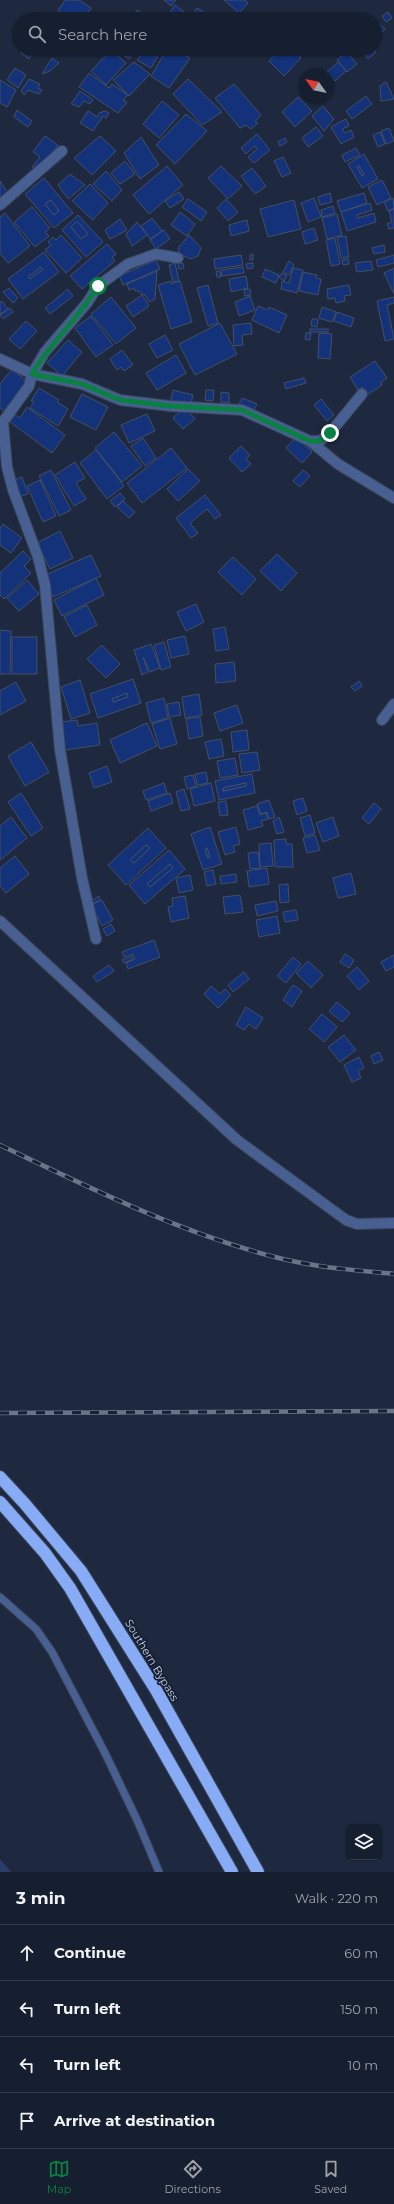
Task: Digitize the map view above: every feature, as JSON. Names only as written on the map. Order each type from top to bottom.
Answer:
[{"type":"highway","name":"Southern Bypass","points":[[0,1477],[25,1504],[90,1585],[156,1690],[258,1872]]},
{"type":"highway","points":[[0,1502],[45,1553],[70,1588],[232,1872]]},
{"type":"street","points":[[0,205],[62,151]]},
{"type":"street","points":[[96,939],[81,871],[60,750],[45,585],[38,557],[13,490],[7,466],[1,424],[29,386],[32,374],[45,352],[87,303],[98,286],[128,264],[156,254],[178,258]]},
{"type":"street","points":[[0,359],[32,374],[82,384],[120,400],[170,406],[242,410],[310,441],[338,464],[394,498]]},
{"type":"street","points":[[310,441],[320,441],[330,433],[362,394]]},
{"type":"street","points":[[382,720],[394,704]]},
{"type":"street","points":[[0,921],[237,1140],[346,1220],[357,1224],[394,1224]]},
{"type":"lane","points":[[0,1597],[36,1629],[52,1652],[105,1754],[138,1822],[159,1872]]},
{"type":"shaded area","points":[[0,1859],[11,1872],[0,1872]]},
{"type":"building","points":[[65,0],[79,0],[91,8],[88,12],[58,11]]},
{"type":"building","points":[[164,0],[176,0],[171,6]]},
{"type":"building","points":[[224,0],[245,0],[248,3],[240,12],[238,12]]},
{"type":"building","points":[[175,5],[184,12],[170,12]]},
{"type":"building","points":[[197,8],[204,12],[195,12]]},
{"type":"building","points":[[388,12],[392,18],[386,22],[382,16]]},
{"type":"building","points":[[105,56],[118,56],[126,63],[106,85],[91,71]]},
{"type":"building","points":[[140,56],[158,56],[151,68],[137,60]]},
{"type":"building","points":[[163,56],[187,56],[190,58],[169,88],[151,76]]},
{"type":"building","points":[[274,56],[299,56],[301,58],[284,76],[269,61]]},
{"type":"building","points":[[342,56],[350,56],[357,64],[347,72],[337,60]]},
{"type":"building","points":[[52,58],[59,63],[50,71],[42,74]]},
{"type":"building","points":[[134,62],[150,74],[129,96],[113,80]]},
{"type":"building","points":[[338,62],[346,71],[335,81],[334,68],[331,68]]},
{"type":"building","points":[[15,68],[26,75],[18,88],[7,80]]},
{"type":"building","points":[[89,73],[109,88],[112,84],[128,95],[123,100],[127,102],[118,113],[79,87]]},
{"type":"building","points":[[29,79],[40,84],[38,88],[42,90],[39,94],[28,90],[24,95],[21,91]]},
{"type":"building","points":[[188,79],[222,112],[202,125],[173,94]]},
{"type":"building","points":[[0,80],[16,90],[7,107],[0,103]]},
{"type":"building","points":[[386,82],[394,99],[381,101],[380,86]]},
{"type":"building","points":[[234,84],[261,115],[255,122],[258,123],[251,129],[246,125],[240,128],[215,98]]},
{"type":"building","points":[[80,91],[93,100],[90,104],[84,101],[79,107],[71,104]]},
{"type":"building","points":[[366,96],[372,104],[352,119],[346,111]]},
{"type":"building","points":[[298,97],[298,104],[305,104],[312,111],[295,127],[282,112]]},
{"type":"building","points":[[162,101],[179,115],[159,138],[143,124]]},
{"type":"building","points":[[323,106],[334,119],[324,131],[312,116]]},
{"type":"building","points":[[17,110],[32,121],[28,127],[14,117]]},
{"type":"building","points":[[88,111],[97,117],[99,113],[105,111],[109,113],[106,118],[103,116],[93,131],[80,123]]},
{"type":"building","points":[[186,114],[207,131],[175,164],[156,145]]},
{"type":"building","points":[[346,119],[349,126],[342,129],[345,133],[351,130],[354,137],[341,144],[331,127]]},
{"type":"building","points":[[316,127],[323,136],[308,147],[302,138]]},
{"type":"building","points":[[389,128],[394,141],[386,144],[381,131]]},
{"type":"building","points":[[380,132],[385,144],[378,147],[373,135]]},
{"type":"building","points":[[257,134],[270,150],[254,163],[248,157],[257,149],[255,146],[246,154],[241,148]]},
{"type":"building","points":[[45,136],[58,145],[47,162],[38,168],[32,167],[40,157],[33,152]]},
{"type":"building","points":[[100,136],[116,151],[92,175],[74,158]]},
{"type":"building","points":[[141,137],[159,165],[140,179],[124,153]]},
{"type":"building","points":[[285,138],[287,142],[280,146],[278,142]]},
{"type":"building","points":[[356,148],[360,155],[345,162],[342,155]]},
{"type":"building","points":[[364,154],[378,179],[362,188],[348,164]],"holes":[[[359,166],[364,175],[362,176],[357,167]]]},
{"type":"building","points":[[283,157],[291,173],[282,177],[274,161]]},
{"type":"building","points":[[125,161],[135,174],[120,184],[111,173]]},
{"type":"building","points":[[167,166],[183,185],[149,214],[133,195]]},
{"type":"building","points":[[221,166],[242,186],[228,199],[208,178]]},
{"type":"building","points":[[359,166],[364,175],[362,176],[357,167]]},
{"type":"building","points":[[252,168],[266,186],[255,194],[241,176]]},
{"type":"building","points":[[106,171],[122,190],[112,201],[93,184]]},
{"type":"building","points":[[70,174],[85,185],[68,199],[58,185]]},
{"type":"building","points":[[44,178],[73,213],[54,228],[25,194]],"holes":[[[51,200],[59,211],[54,215],[45,204]]]},
{"type":"building","points":[[382,180],[391,198],[377,205],[368,187]]},
{"type":"building","points":[[0,181],[9,195],[0,199]]},
{"type":"building","points":[[90,184],[108,203],[93,220],[72,201]]},
{"type":"building","points":[[179,192],[184,199],[170,208],[165,201]]},
{"type":"building","points":[[330,193],[332,202],[320,205],[318,197]]},
{"type":"building","points":[[364,193],[367,203],[341,212],[337,201]]},
{"type":"building","points":[[314,198],[321,217],[308,222],[301,203]]},
{"type":"building","points":[[393,198],[394,208],[388,211],[384,202]]},
{"type":"building","points":[[188,199],[207,212],[201,221],[182,207]]},
{"type":"building","points":[[226,199],[238,212],[228,221],[217,208]]},
{"type":"building","points":[[51,200],[59,211],[54,215],[45,204]]},
{"type":"building","points":[[294,200],[301,229],[268,237],[260,209]]},
{"type":"building","points":[[370,203],[372,210],[357,215],[358,218],[374,213],[376,222],[347,231],[341,212]]},
{"type":"building","points":[[333,206],[335,213],[322,217],[321,210]]},
{"type":"building","points":[[32,207],[50,228],[45,232],[49,236],[35,247],[14,222]]},
{"type":"building","points":[[394,209],[394,228],[389,229],[387,224],[392,222],[389,211]]},
{"type":"building","points":[[180,212],[195,224],[187,236],[171,225]]},
{"type":"building","points":[[5,213],[30,246],[8,263],[0,253],[0,217]]},
{"type":"building","points":[[337,214],[342,235],[327,239],[322,218]]},
{"type":"building","points":[[78,215],[103,242],[86,257],[62,230]],"holes":[[[77,221],[88,234],[81,239],[71,227]]]},
{"type":"building","points":[[152,218],[162,231],[150,239],[141,226]]},
{"type":"building","points":[[120,219],[127,230],[110,239],[105,230]]},
{"type":"building","points":[[247,220],[249,231],[231,236],[229,225]]},
{"type":"building","points":[[77,221],[88,234],[81,239],[71,227]]},
{"type":"building","points":[[137,222],[147,235],[132,246],[126,234]]},
{"type":"building","points":[[314,228],[318,240],[305,244],[302,232]]},
{"type":"building","points":[[164,230],[170,239],[156,249],[150,240]]},
{"type":"building","points":[[61,235],[82,258],[66,273],[45,250],[51,245],[48,242],[53,237],[56,240]]},
{"type":"building","points":[[189,235],[201,248],[198,256],[190,259],[178,253],[179,247]]},
{"type":"building","points":[[346,236],[349,257],[341,258],[337,237]]},
{"type":"building","points":[[335,238],[340,264],[331,266],[326,240]]},
{"type":"building","points":[[107,244],[116,254],[112,257],[115,261],[82,289],[70,276]]},
{"type":"building","points":[[384,245],[385,252],[374,254],[372,248]]},
{"type":"building","points":[[44,252],[59,272],[23,299],[8,279]],"holes":[[[41,267],[43,269],[30,279],[28,277]]]},
{"type":"building","points":[[253,254],[253,260],[250,260],[250,255]]},
{"type":"building","points":[[241,255],[243,265],[215,269],[214,259]]},
{"type":"building","points":[[394,255],[394,263],[378,267],[376,260]]},
{"type":"building","points":[[348,259],[349,264],[343,265],[342,260]]},
{"type":"building","points":[[156,260],[160,269],[123,285],[119,276]]},
{"type":"building","points":[[289,261],[294,265],[289,275],[283,272]]},
{"type":"building","points":[[371,261],[373,270],[357,272],[355,263]]},
{"type":"building","points":[[175,263],[179,281],[173,282],[169,265]]},
{"type":"building","points":[[183,263],[184,268],[179,269],[178,264]]},
{"type":"building","points":[[253,263],[253,268],[247,269],[246,264]]},
{"type":"building","points":[[41,267],[43,269],[30,279],[28,277]]},
{"type":"building","points":[[243,267],[244,273],[222,276],[221,270]]},
{"type":"building","points":[[293,268],[303,270],[297,293],[281,289],[282,281],[289,283]]},
{"type":"building","points":[[394,268],[394,294],[384,273]]},
{"type":"building","points":[[265,269],[279,275],[276,283],[262,277]]},
{"type":"building","points":[[157,271],[155,299],[149,302],[145,295],[141,294],[139,291],[135,291],[134,288],[129,290],[127,284]]},
{"type":"building","points":[[216,271],[220,271],[221,277],[217,277]]},
{"type":"building","points":[[303,272],[317,275],[316,278],[321,279],[318,295],[299,291]]},
{"type":"building","points":[[282,273],[287,276],[284,281],[279,277]]},
{"type":"building","points":[[246,276],[248,288],[231,292],[229,279]]},
{"type":"building","points":[[171,281],[171,284],[180,281],[192,322],[171,329],[158,285]]},
{"type":"building","points":[[208,285],[218,323],[208,326],[197,288]]},
{"type":"building","points":[[349,285],[351,295],[344,296],[345,301],[336,303],[335,298],[328,299],[327,289]]},
{"type":"building","points":[[9,288],[18,298],[13,303],[3,292]]},
{"type":"building","points":[[68,289],[73,296],[50,314],[45,308]]},
{"type":"building","points":[[250,289],[251,295],[245,296],[244,290]]},
{"type":"building","points":[[142,295],[149,306],[133,317],[126,306]]},
{"type":"building","points":[[250,296],[255,310],[239,316],[235,302]]},
{"type":"building","points":[[111,297],[136,328],[116,344],[91,314]]},
{"type":"building","points":[[394,297],[394,303],[387,305],[394,339],[385,341],[377,301]]},
{"type":"building","points":[[2,301],[8,309],[0,314],[0,302]]},
{"type":"building","points":[[258,306],[268,310],[269,307],[287,315],[279,333],[252,320]]},
{"type":"building","points":[[322,307],[336,312],[332,322],[319,318]]},
{"type":"building","points":[[10,308],[13,312],[3,319],[0,315]]},
{"type":"building","points":[[337,312],[354,318],[351,327],[334,321]]},
{"type":"building","points":[[91,316],[113,345],[96,357],[75,328]]},
{"type":"building","points":[[312,319],[318,319],[317,327],[311,326]]},
{"type":"building","points":[[26,321],[37,331],[20,349],[9,339]]},
{"type":"building","points":[[220,323],[237,354],[195,375],[179,344]]},
{"type":"building","points":[[251,323],[252,334],[242,335],[243,345],[234,346],[233,325]]},
{"type":"building","points":[[310,329],[328,329],[328,332],[310,332]]},
{"type":"building","points":[[306,333],[311,333],[310,340],[305,339]]},
{"type":"building","points":[[319,333],[332,334],[330,359],[318,358]]},
{"type":"building","points":[[165,335],[173,350],[157,358],[149,344]]},
{"type":"building","points":[[68,340],[82,352],[62,376],[47,363]]},
{"type":"building","points":[[122,350],[133,365],[124,371],[121,367],[117,370],[110,359]]},
{"type":"building","points":[[176,355],[186,373],[157,390],[146,373]]},
{"type":"building","points":[[375,361],[387,378],[381,382],[382,385],[367,395],[362,387],[358,390],[350,377]]},
{"type":"building","points":[[12,369],[27,382],[4,411],[0,408],[0,384]]},
{"type":"building","points":[[304,378],[306,383],[286,389],[284,383]]},
{"type":"building","points":[[39,388],[59,400],[57,402],[68,409],[58,426],[30,408],[34,402],[31,401]]},
{"type":"building","points":[[173,390],[193,395],[191,403],[185,402],[184,406],[170,403]]},
{"type":"building","points":[[206,390],[214,390],[213,401],[205,400]]},
{"type":"building","points":[[221,392],[229,393],[229,403],[221,402]]},
{"type":"building","points":[[82,394],[108,407],[96,430],[70,417]]},
{"type":"building","points":[[242,398],[257,404],[253,412],[238,406]]},
{"type":"building","points":[[321,399],[334,415],[327,421],[314,405]]},
{"type":"building","points":[[27,407],[65,435],[52,453],[10,422],[15,415],[20,418]]},
{"type":"building","points":[[185,407],[195,419],[183,429],[173,418]]},
{"type":"building","points":[[147,414],[155,431],[129,443],[121,425]]},
{"type":"building","points":[[114,432],[142,466],[122,482],[95,448]]},
{"type":"building","points":[[296,437],[312,452],[302,463],[286,448]]},
{"type":"building","points":[[143,438],[156,458],[145,466],[131,446]]},
{"type":"building","points":[[241,446],[250,455],[246,459],[251,464],[242,472],[229,458]]},
{"type":"building","points":[[171,448],[187,468],[142,503],[127,483]]},
{"type":"building","points":[[96,450],[124,486],[107,499],[80,463]]},
{"type":"building","points":[[75,462],[85,478],[76,483],[86,499],[74,506],[55,475]]},
{"type":"building","points":[[188,469],[200,481],[178,501],[167,489]]},
{"type":"building","points":[[51,470],[71,510],[59,516],[39,476]]},
{"type":"building","points":[[303,470],[310,476],[300,487],[293,481]]},
{"type":"building","points":[[22,477],[28,494],[18,497],[12,481]]},
{"type":"building","points":[[40,480],[56,516],[43,522],[27,486]]},
{"type":"building","points":[[120,493],[125,499],[115,507],[110,501]]},
{"type":"building","points":[[205,495],[221,515],[215,519],[207,509],[190,523],[198,533],[191,538],[176,518]]},
{"type":"building","points":[[123,501],[135,512],[129,518],[117,507]]},
{"type":"building","points":[[3,524],[22,538],[11,553],[0,545],[0,528]]},
{"type":"building","points":[[60,531],[73,558],[50,569],[37,543]]},
{"type":"building","points":[[23,551],[31,559],[24,566],[31,573],[4,599],[0,595],[0,573]]},
{"type":"building","points":[[277,554],[297,573],[281,591],[260,571]]},
{"type":"building","points":[[91,555],[101,576],[53,597],[43,576]]},
{"type":"building","points":[[233,557],[256,579],[242,595],[218,572]]},
{"type":"building","points":[[96,578],[104,595],[62,616],[54,600]]},
{"type":"building","points":[[27,580],[39,594],[19,611],[7,598]]},
{"type":"building","points":[[196,604],[204,622],[186,631],[177,612]]},
{"type":"building","points":[[87,605],[97,625],[75,637],[64,617]]},
{"type":"building","points":[[225,627],[229,649],[216,651],[213,629]]},
{"type":"building","points":[[0,630],[11,631],[10,674],[0,674]]},
{"type":"building","points":[[185,636],[189,654],[171,658],[167,640]]},
{"type":"building","points":[[12,637],[37,637],[37,674],[12,674]]},
{"type":"building","points":[[164,642],[171,667],[161,670],[154,645]]},
{"type":"building","points":[[151,644],[160,668],[150,672],[143,657],[148,672],[142,675],[134,650]]},
{"type":"building","points":[[102,645],[120,664],[106,678],[87,659]]},
{"type":"building","points":[[234,662],[236,681],[216,683],[215,664]]},
{"type":"building","points":[[133,679],[141,703],[98,718],[90,694]],"holes":[[[127,693],[128,697],[113,702],[112,699]]]},
{"type":"building","points":[[80,680],[90,713],[71,719],[61,687]]},
{"type":"building","points":[[359,681],[362,686],[355,691],[351,687]]},
{"type":"building","points":[[16,682],[26,701],[0,715],[0,691]]},
{"type":"building","points":[[127,693],[128,697],[113,702],[112,699]]},
{"type":"building","points":[[199,694],[202,715],[185,718],[182,697]]},
{"type":"building","points":[[164,698],[168,718],[151,723],[146,703]]},
{"type":"building","points":[[179,702],[181,715],[169,717],[167,704]]},
{"type":"building","points":[[237,705],[243,723],[220,731],[214,713]]},
{"type":"building","points":[[200,717],[203,736],[189,739],[186,719]]},
{"type":"building","points":[[170,718],[177,744],[160,749],[152,724]]},
{"type":"building","points":[[77,720],[78,726],[97,723],[100,745],[65,750],[61,722]]},
{"type":"building","points":[[147,723],[157,746],[120,763],[110,740]]},
{"type":"building","points":[[247,730],[249,750],[233,752],[231,732]]},
{"type":"building","points":[[221,739],[224,756],[209,759],[205,742]]},
{"type":"building","points":[[31,742],[49,772],[25,786],[8,756]]},
{"type":"building","points":[[257,752],[260,770],[242,773],[239,754]]},
{"type":"building","points":[[235,758],[238,775],[220,778],[217,761]]},
{"type":"building","points":[[107,766],[112,782],[94,788],[89,773]]},
{"type":"building","points":[[206,772],[208,783],[197,785],[195,774]]},
{"type":"building","points":[[252,774],[255,793],[219,800],[215,781]],"holes":[[[246,783],[246,786],[223,791],[223,788]]]},
{"type":"building","points":[[193,775],[196,786],[187,789],[184,777]]},
{"type":"building","points":[[164,783],[167,793],[146,800],[143,791]]},
{"type":"building","points":[[211,783],[215,801],[194,806],[190,789]]},
{"type":"building","points":[[246,783],[246,786],[223,791],[223,788]]},
{"type":"building","points":[[184,789],[190,809],[181,811],[176,792]]},
{"type":"building","points":[[21,793],[43,828],[31,836],[8,802]]},
{"type":"building","points":[[170,793],[173,803],[151,811],[148,801]]},
{"type":"building","points":[[303,798],[307,811],[297,815],[293,801]]},
{"type":"building","points":[[269,800],[275,817],[269,819],[267,812],[261,814],[257,804]]},
{"type":"building","points":[[226,801],[228,815],[220,816],[218,802]]},
{"type":"building","points":[[374,803],[381,809],[369,824],[362,818]]},
{"type":"building","points":[[257,806],[260,815],[266,813],[268,819],[261,821],[263,826],[248,830],[243,810]]},
{"type":"building","points":[[310,815],[315,833],[305,836],[300,818]]},
{"type":"building","points":[[11,817],[27,838],[0,860],[0,826]]},
{"type":"building","points":[[279,817],[284,832],[277,834],[273,821]]},
{"type":"building","points":[[333,817],[339,836],[323,842],[316,823]]},
{"type":"building","points":[[210,827],[222,864],[203,870],[191,834]],"holes":[[[207,848],[210,857],[208,858],[205,849]]]},
{"type":"building","points":[[236,827],[240,844],[233,846],[235,852],[225,855],[218,832]]},
{"type":"building","points":[[148,828],[166,848],[126,885],[108,865]],"holes":[[[146,845],[150,848],[134,863],[130,860]]]},
{"type":"building","points":[[315,835],[320,850],[307,853],[303,838]]},
{"type":"building","points":[[286,839],[286,844],[292,844],[293,867],[275,867],[274,840]]},
{"type":"building","points":[[271,843],[273,866],[260,867],[259,844]]},
{"type":"building","points":[[146,845],[150,848],[134,863],[130,860]]},
{"type":"building","points":[[207,848],[210,857],[208,858],[205,849]]},
{"type":"building","points":[[169,850],[185,869],[145,904],[129,885]],"holes":[[[170,864],[173,868],[150,887],[147,884]]]},
{"type":"building","points":[[258,852],[260,868],[250,869],[248,853]]},
{"type":"building","points":[[15,856],[29,874],[6,893],[0,886],[0,868]]},
{"type":"building","points":[[170,864],[173,868],[150,887],[147,884]]},
{"type":"building","points":[[267,868],[269,884],[249,887],[247,871]]},
{"type":"building","points":[[213,870],[216,884],[207,886],[204,872]]},
{"type":"building","points":[[351,873],[356,894],[338,898],[333,878]]},
{"type":"building","points":[[236,874],[237,882],[221,884],[220,876]]},
{"type":"building","points":[[190,875],[193,890],[179,893],[176,878]]},
{"type":"building","points":[[288,884],[289,902],[280,903],[279,885]]},
{"type":"building","points":[[240,895],[243,912],[225,914],[223,897]]},
{"type":"building","points":[[99,896],[100,899],[91,905],[89,902]]},
{"type":"building","points":[[185,896],[189,918],[171,922],[168,907],[173,906],[172,898]]},
{"type":"building","points":[[102,900],[113,920],[102,926],[91,905]]},
{"type":"building","points":[[276,901],[278,911],[257,916],[255,905]]},
{"type":"building","points":[[296,910],[298,920],[285,922],[283,912]]},
{"type":"building","points":[[277,916],[280,933],[259,937],[256,920]]},
{"type":"building","points":[[111,924],[115,931],[107,936],[103,929]]},
{"type":"building","points":[[154,940],[160,957],[128,969],[126,963],[135,959],[133,954],[124,957],[122,952]]},
{"type":"building","points":[[345,954],[354,960],[349,968],[340,962]]},
{"type":"building","points":[[394,955],[394,967],[386,971],[381,962]]},
{"type":"building","points":[[132,956],[133,959],[124,963],[122,960]]},
{"type":"building","points":[[293,957],[301,964],[286,983],[277,976]]},
{"type":"building","points":[[308,961],[323,975],[311,988],[296,973]]},
{"type":"building","points":[[109,965],[114,971],[97,982],[93,976]]},
{"type":"building","points":[[357,967],[369,981],[359,990],[347,976]]},
{"type":"building","points":[[244,972],[249,979],[233,992],[228,985]]},
{"type":"building","points":[[293,985],[302,991],[292,1007],[283,1000]]},
{"type":"building","points":[[211,986],[220,994],[225,989],[231,995],[218,1008],[204,994]]},
{"type":"building","points":[[337,1002],[350,1013],[342,1022],[329,1011]]},
{"type":"building","points":[[246,1007],[263,1018],[256,1029],[249,1024],[244,1030],[236,1025]]},
{"type":"building","points":[[322,1014],[337,1027],[324,1042],[309,1029]]},
{"type":"building","points":[[344,1035],[356,1050],[340,1062],[328,1047]]},
{"type":"building","points":[[379,1052],[383,1060],[374,1064],[371,1056]]},
{"type":"building","points":[[359,1057],[364,1068],[358,1071],[361,1078],[352,1082],[344,1065]]},
{"type":"railway","points":[[0,1145],[133,1207],[236,1246],[301,1263],[332,1268],[394,1274]]},
{"type":"railway","points":[[0,1413],[394,1411]]},
{"type":"route","points":[[98,286],[87,303],[45,352],[32,374],[82,384],[120,400],[170,406],[242,410],[310,441],[320,441],[330,433]]}]
